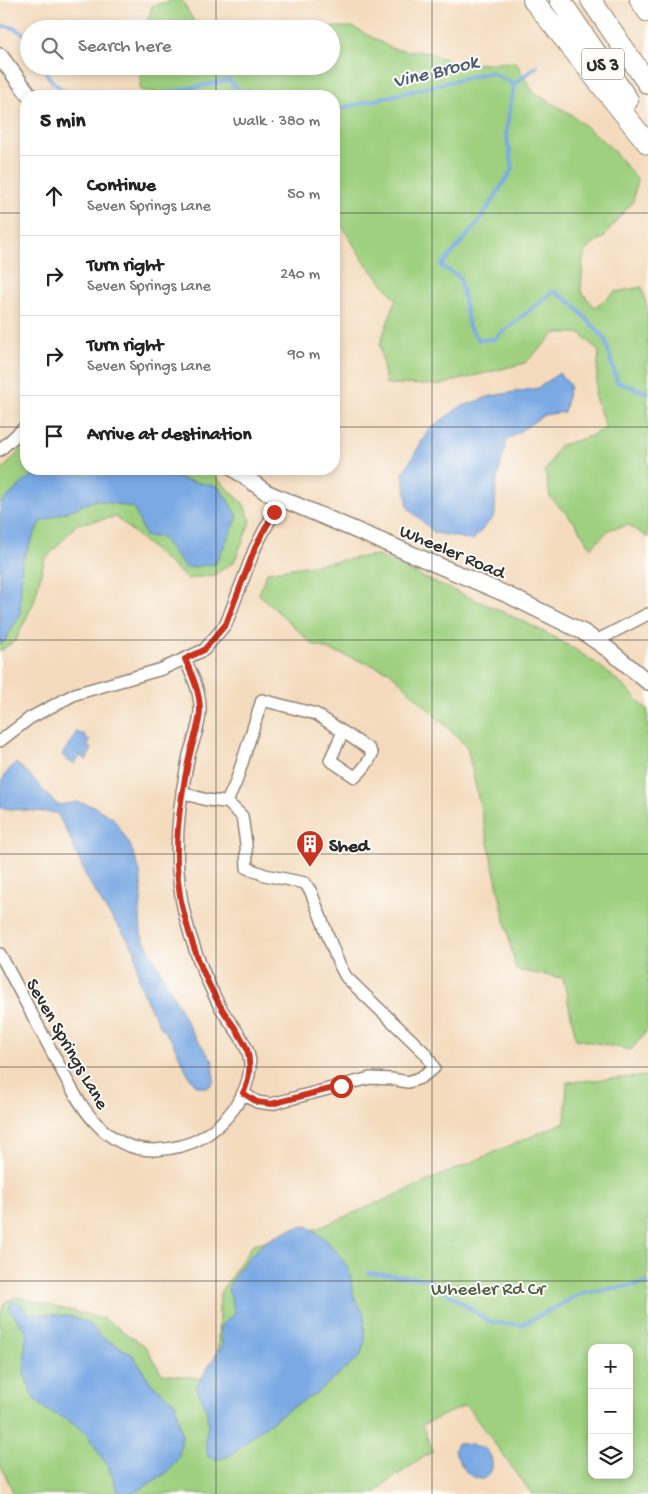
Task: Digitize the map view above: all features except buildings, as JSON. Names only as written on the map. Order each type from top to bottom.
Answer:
[{"type":"highway","points":[[533,0],[648,144]]},
{"type":"highway","name":"US 3","points":[[560,0],[648,128]]},
{"type":"highway","points":[[591,0],[648,84]]},
{"type":"highway","points":[[640,0],[648,12]]},
{"type":"main road","points":[[0,56],[26,90]]},
{"type":"main road","name":"Wheeler Road","points":[[242,475],[266,492],[508,595],[583,632],[648,682]]},
{"type":"street","points":[[0,450],[20,432]]},
{"type":"street","points":[[0,741],[30,718],[75,694],[162,669],[204,650],[226,624],[255,548],[274,512],[275,496]]},
{"type":"street","points":[[596,641],[648,614]]},
{"type":"street","name":"Seven Springs Lane","points":[[0,954],[75,1094],[98,1127],[116,1141],[132,1147],[149,1150],[171,1149],[192,1143],[209,1133],[233,1110],[243,1093],[249,1077],[250,1065],[247,1049],[242,1038],[220,1006],[202,969],[181,900],[178,871],[178,815],[200,711],[199,698],[185,659]]},
{"type":"street","points":[[227,802],[236,782],[262,700],[316,714],[343,732]]},
{"type":"street","points":[[182,791],[195,798],[210,802],[227,802],[242,816],[247,868],[265,875],[305,883],[311,892],[346,978],[426,1054],[434,1068],[420,1078],[408,1082],[370,1078],[271,1104],[257,1102],[243,1093]]},
{"type":"green space","points":[[173,0],[182,0],[193,20],[148,20],[152,6]]},
{"type":"green space","points":[[340,27],[353,27],[393,49],[430,53],[458,65],[516,62],[532,91],[572,115],[611,148],[637,179],[633,202],[604,237],[591,245],[583,258],[581,291],[595,308],[615,292],[642,287],[648,311],[648,538],[629,525],[610,529],[591,548],[575,523],[550,497],[545,472],[559,446],[591,436],[606,428],[595,397],[599,352],[580,333],[556,333],[525,363],[439,385],[386,384],[380,344],[396,299],[363,260],[340,223],[340,90],[140,90],[140,75],[340,75]]},
{"type":"green space","points":[[20,450],[20,475],[213,475],[243,503],[251,521],[234,562],[214,575],[187,579],[116,517],[77,524],[44,561],[34,602],[16,640],[0,651],[0,472]]},
{"type":"green space","points":[[376,555],[558,639],[601,667],[648,710],[648,1029],[631,1050],[576,1039],[563,978],[516,970],[467,747],[389,671],[312,644],[259,594],[267,572]]},
{"type":"green space","name":"Wheeler Rd Cr","points":[[648,1076],[648,1494],[532,1494],[466,1405],[422,1425],[433,1451],[387,1482],[374,1494],[14,1494],[0,1464],[0,1314],[5,1302],[17,1297],[104,1319],[145,1346],[162,1374],[216,1380],[220,1293],[253,1244],[319,1228],[565,1122],[567,1082]]},
{"type":"water","points":[[559,373],[570,385],[564,412],[544,415],[507,440],[496,483],[495,515],[473,540],[435,533],[408,508],[403,474],[429,429],[460,407],[491,396],[538,388]]},
{"type":"water","points":[[31,475],[163,475],[219,487],[238,517],[215,564],[185,568],[161,537],[145,536],[134,508],[96,500],[40,522],[22,561],[20,615],[4,642],[0,644],[0,504]]},
{"type":"water","points":[[77,731],[80,734],[84,734],[90,740],[87,746],[92,749],[86,760],[80,756],[75,764],[69,762],[62,755]]},
{"type":"water","points":[[16,763],[58,805],[77,802],[93,806],[113,818],[130,845],[140,871],[142,893],[140,913],[141,934],[193,1034],[213,1061],[214,1082],[207,1088],[197,1086],[190,1078],[172,1041],[160,1026],[147,1002],[139,981],[135,951],[106,910],[87,878],[57,813],[0,808],[2,782],[7,772]]},
{"type":"water","points":[[307,1226],[323,1237],[338,1253],[349,1270],[354,1296],[364,1314],[365,1340],[360,1357],[315,1394],[257,1432],[233,1454],[221,1459],[208,1457],[205,1441],[208,1424],[206,1407],[196,1387],[222,1345],[220,1326],[235,1313],[228,1288],[241,1266],[260,1247],[282,1233],[294,1228]]},
{"type":"water","points":[[11,1302],[21,1303],[28,1313],[77,1318],[91,1325],[100,1336],[132,1354],[151,1383],[175,1403],[182,1436],[179,1456],[169,1471],[141,1489],[130,1494],[119,1494],[109,1468],[85,1432],[62,1417],[48,1411],[34,1399],[24,1373],[26,1331],[9,1309]]},
{"type":"water","points":[[457,1443],[479,1447],[488,1452],[491,1457],[492,1466],[487,1476],[483,1479],[468,1474],[454,1450]]},
{"type":"waterway","name":"Vine Brook","points":[[0,26],[20,31]]},
{"type":"waterway","name":"Vine Brook","points":[[340,109],[490,72],[514,84],[537,66]]},
{"type":"waterway","name":"Vine Brook","points":[[47,75],[62,90]]},
{"type":"waterway","name":"Vine Brook","points":[[182,90],[229,80],[239,90]]},
{"type":"waterway","points":[[514,84],[506,133],[513,168],[478,223],[441,266],[460,277],[469,327],[479,340],[494,339],[554,291],[574,305],[605,339],[617,382],[648,393]]},
{"type":"waterway","points":[[369,1273],[427,1279],[490,1322],[522,1325],[582,1293],[648,1283]]},
{"type":"place","name":"Shed","points":[[310,868]]},
{"type":"route","points":[[274,512],[255,548],[226,624],[204,650],[185,659],[199,698],[200,711],[178,815],[178,871],[181,900],[202,969],[220,1006],[242,1038],[247,1049],[250,1065],[249,1077],[243,1093],[257,1102],[271,1104],[341,1086]]}]
